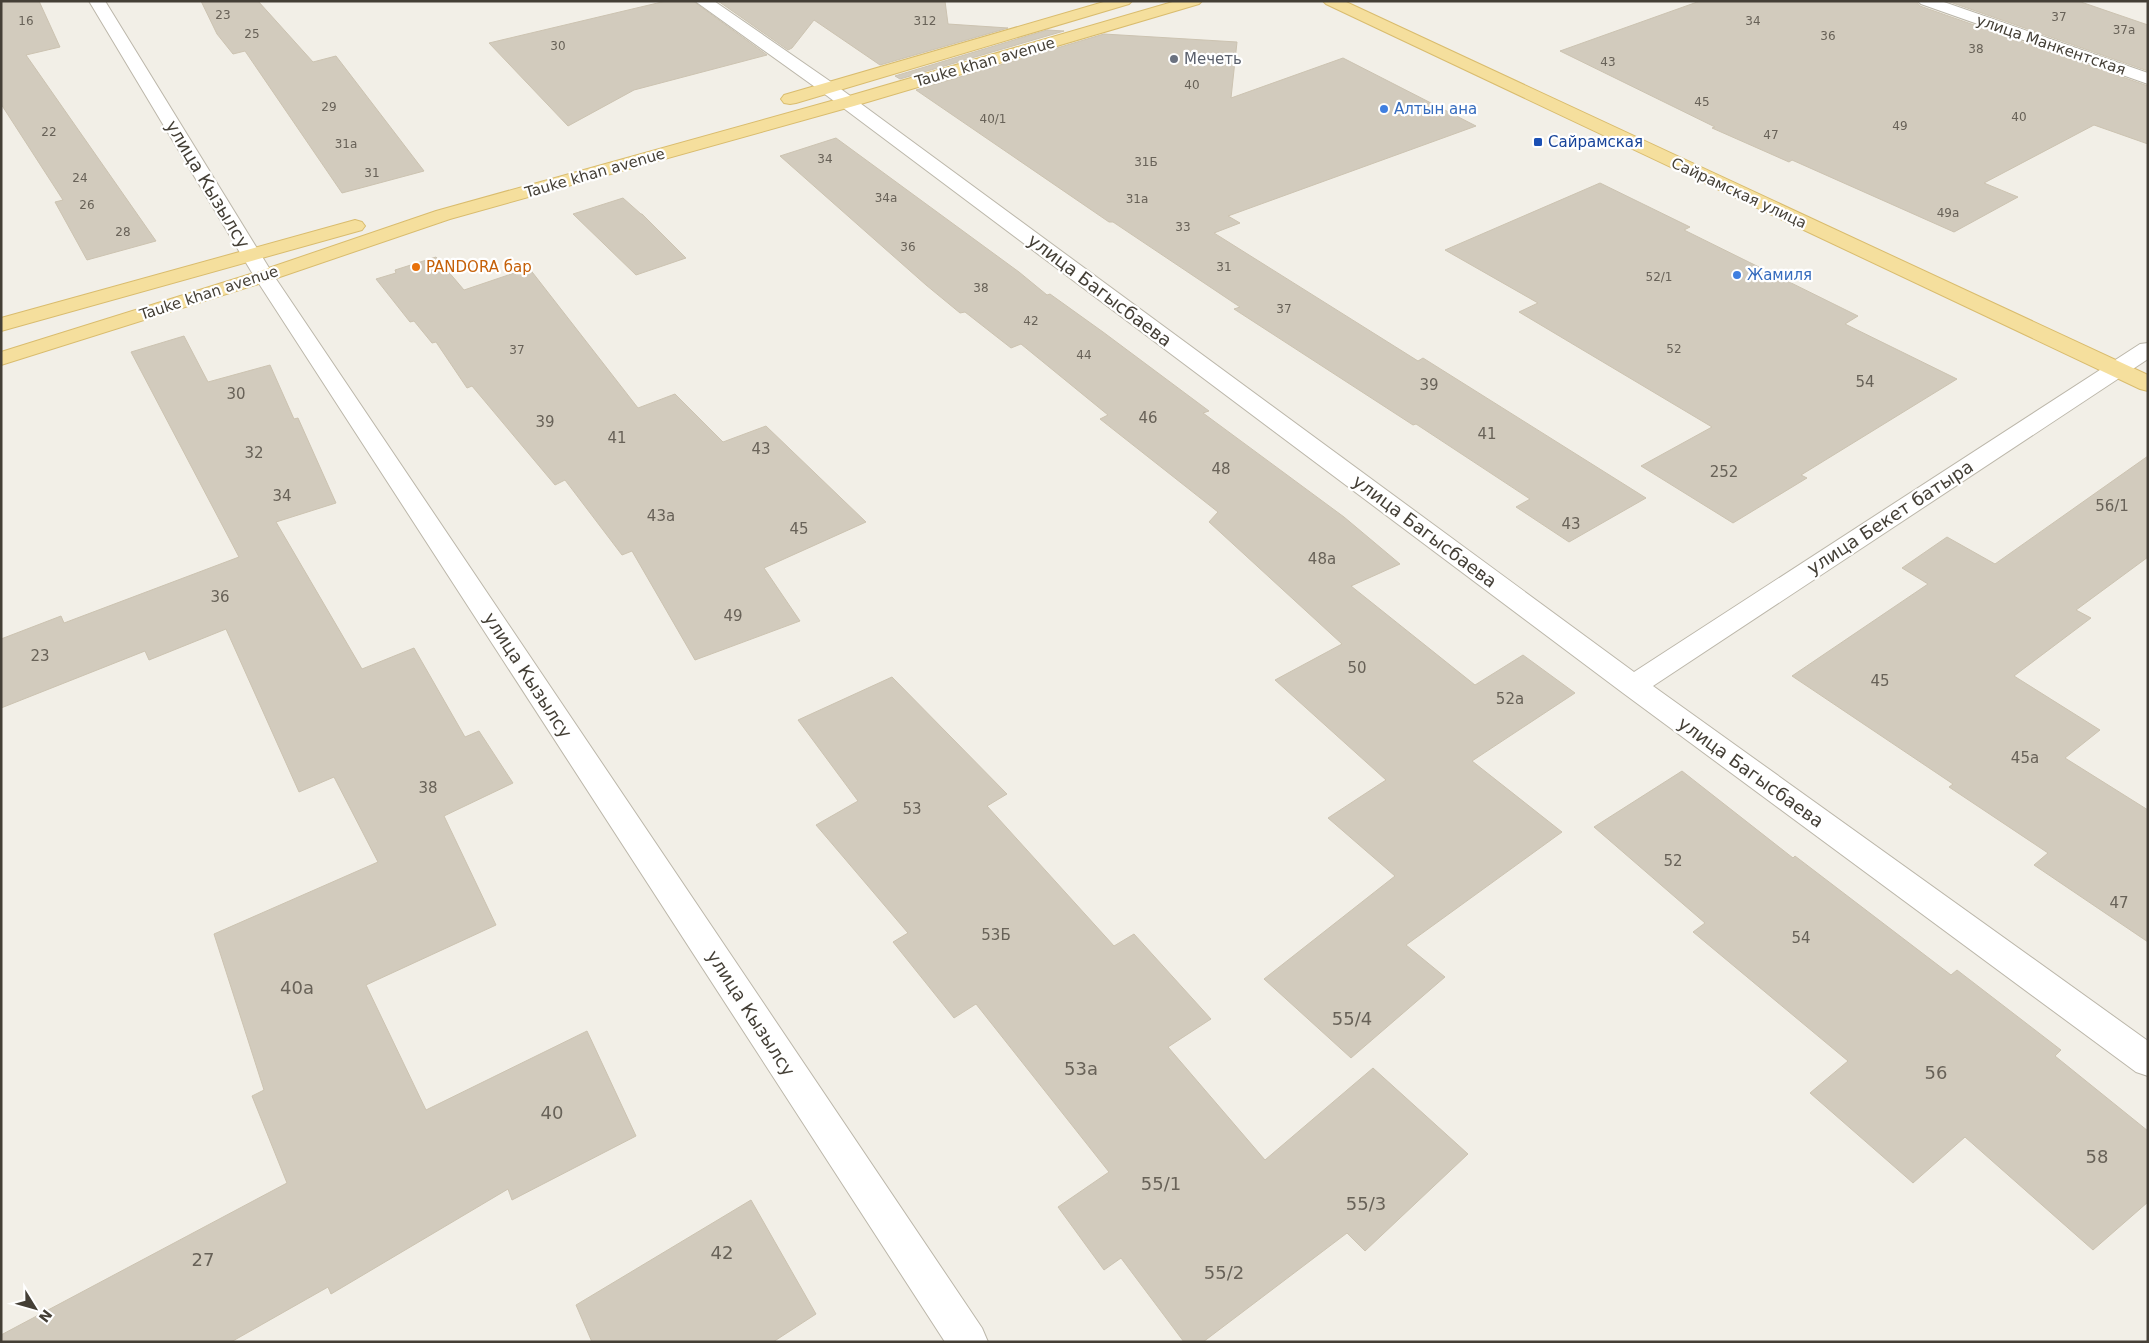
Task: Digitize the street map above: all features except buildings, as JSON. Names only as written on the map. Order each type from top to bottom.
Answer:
[{"type":"main road","name":"Tauke khan avenue","points":[[772,104],[1124,1]]},
{"type":"main road","name":"Tauke khan avenue","points":[[1,325],[212,268],[258,266],[848,102],[1194,1]]},
{"type":"main road","name":"Сайрамская улица","points":[[1330,1],[2148,384]]},
{"type":"main road","name":"Tauke khan avenue","points":[[1,359],[258,266],[677,132]]},
{"type":"street","name":"улица Кызылсу","points":[[97,1],[258,266],[968,1342]]},
{"type":"street","name":"улица Багысбаева","points":[[703,1],[848,102],[1633,686],[2148,1061]]},
{"type":"street","name":"улица Манкентская","points":[[1926,1],[2148,79]]},
{"type":"street","name":"улица Бекет батыра","points":[[1633,686],[2148,349]]},
{"type":"place","name":"Мечеть","points":[[1174,59]]},
{"type":"place","name":"Алтын ана","points":[[1384,109]]},
{"type":"place","name":"Сайрамская","points":[[1538,142]]},
{"type":"place","name":"PANDORA бар","points":[[416,267]]},
{"type":"place","name":"Жамиля","points":[[1737,275]]}]
